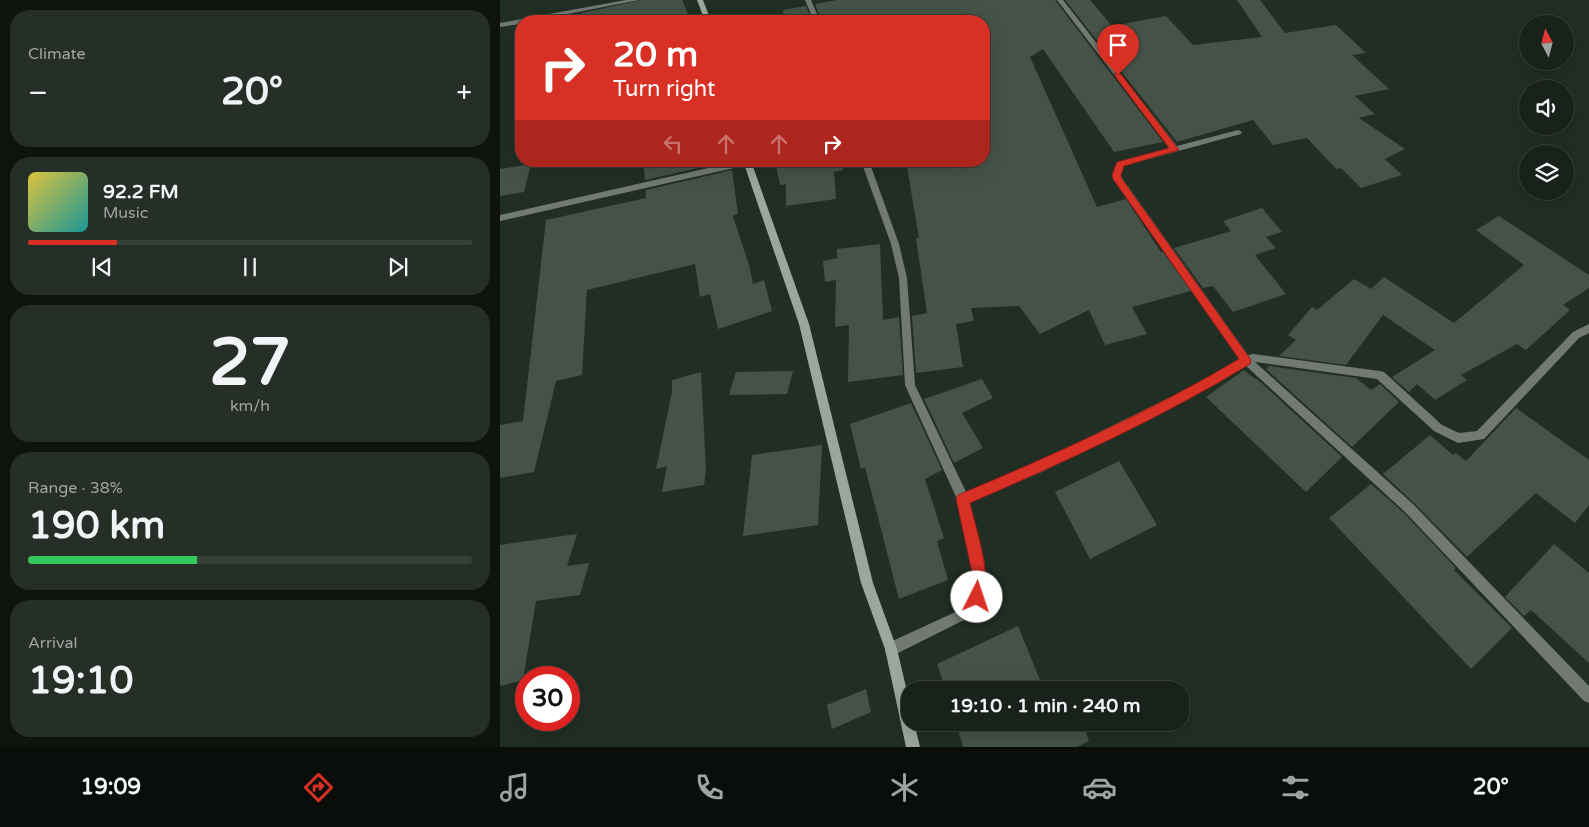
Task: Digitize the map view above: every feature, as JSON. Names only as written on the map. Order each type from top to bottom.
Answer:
[{"type":"street","points":[[555,15],[636,0]]},
{"type":"street","points":[[700,0],[706,15]]},
{"type":"street","points":[[808,0],[814,15]]},
{"type":"street","points":[[1060,0],[1175,150]]},
{"type":"street","points":[[500,25],[515,22]]},
{"type":"street","points":[[1238,132],[1120,164],[1116,175],[1246,360],[1409,508],[1589,696]]},
{"type":"street","points":[[500,218],[725,167]]},
{"type":"street","points":[[749,167],[804,324],[867,583],[891,649],[914,747]]},
{"type":"street","points":[[867,167],[895,244],[903,278],[910,385],[963,499],[978,572],[977,597],[968,612],[891,649]]},
{"type":"street","points":[[963,499],[1038,468],[1207,384],[1246,360],[1268,359],[1380,375],[1438,428],[1464,439],[1480,436],[1576,335],[1589,328]]},
{"type":"building","points":[[641,0],[682,0],[688,15],[582,15],[582,13]]},
{"type":"building","points":[[837,0],[1055,0],[1163,142],[1114,152],[1043,49],[1030,57],[1097,207],[1126,199],[1161,252],[1163,252],[1191,291],[1132,307],[1147,334],[1105,345],[1089,310],[1040,334],[1019,306],[971,308],[974,321],[956,324],[963,367],[916,373],[912,316],[927,313],[916,238],[919,238],[907,167],[990,167],[990,15],[820,15],[815,4]]},
{"type":"building","points":[[1065,0],[1090,0],[1112,26],[1166,16],[1193,45],[1262,37],[1237,0],[1260,0],[1285,33],[1336,25],[1366,53],[1352,55],[1389,89],[1355,96],[1375,114],[1359,118],[1405,149],[1385,159],[1402,175],[1361,188],[1341,168],[1336,169],[1307,138],[1273,145],[1253,120],[1177,142]]},
{"type":"building","points":[[806,6],[810,15],[783,15],[783,10]]},
{"type":"building","points":[[530,167],[524,192],[500,196],[500,169]]},
{"type":"building","points":[[644,167],[702,167],[645,180]]},
{"type":"building","points":[[776,167],[843,167],[843,170],[834,172],[836,199],[786,206],[786,184],[780,185]]},
{"type":"building","points":[[732,170],[738,214],[733,216],[749,265],[753,284],[764,280],[772,311],[718,329],[710,294],[700,297],[695,264],[587,290],[582,375],[556,381],[534,472],[500,478],[500,425],[523,421],[546,220],[646,198],[646,190]]},
{"type":"building","points":[[1262,208],[1282,232],[1266,237],[1276,248],[1255,255],[1286,294],[1233,312],[1213,286],[1203,288],[1174,248],[1231,231],[1223,221]]},
{"type":"building","points":[[1499,216],[1589,275],[1589,288],[1563,305],[1570,310],[1526,350],[1517,344],[1461,375],[1467,380],[1435,400],[1417,384],[1409,392],[1392,377],[1435,350],[1383,315],[1346,365],[1279,356],[1296,340],[1288,335],[1312,307],[1317,310],[1354,279],[1371,289],[1384,277],[1454,323],[1524,265],[1476,230]]},
{"type":"building","points":[[880,244],[883,320],[899,317],[903,375],[848,382],[849,325],[835,327],[836,280],[825,282],[823,261],[837,258],[837,249]]},
{"type":"building","points":[[1269,366],[1356,378],[1371,390],[1380,384],[1399,402],[1352,447],[1266,369]]},
{"type":"building","points":[[1244,370],[1256,378],[1342,457],[1306,492],[1206,397]]},
{"type":"building","points":[[793,371],[787,394],[729,395],[736,372]]},
{"type":"building","points":[[701,372],[706,470],[704,485],[662,492],[667,466],[656,469],[672,392],[672,380]]},
{"type":"building","points":[[982,379],[993,398],[962,413],[983,448],[954,463],[924,399]]},
{"type":"building","points":[[911,403],[942,470],[925,479],[944,538],[937,541],[948,580],[899,599],[865,467],[861,469],[850,424]]},
{"type":"building","points":[[1516,408],[1589,460],[1589,505],[1575,523],[1536,493],[1467,557],[1383,474],[1430,435],[1453,455],[1456,453],[1466,461]]},
{"type":"building","points":[[822,445],[818,525],[743,536],[752,455]]},
{"type":"building","points":[[1119,461],[1157,525],[1090,559],[1055,492]]},
{"type":"building","points":[[1371,484],[1404,513],[1456,568],[1454,570],[1512,628],[1471,669],[1329,518]]},
{"type":"building","points":[[577,534],[567,566],[589,563],[580,595],[536,601],[525,666],[515,666],[515,682],[500,686],[500,545]]},
{"type":"building","points":[[1554,544],[1589,573],[1589,663],[1531,610],[1524,616],[1505,597]]},
{"type":"building","points":[[1018,626],[1040,681],[943,681],[937,664]]},
{"type":"building","points":[[866,689],[871,712],[832,729],[827,705]]},
{"type":"building","points":[[959,731],[1085,731],[1089,741],[1077,747],[963,747]]},
{"type":"route","points":[[977,597],[978,572],[963,499],[1038,468],[1207,384],[1246,360],[1116,175],[1120,164],[1175,150],[1118,75]]}]
